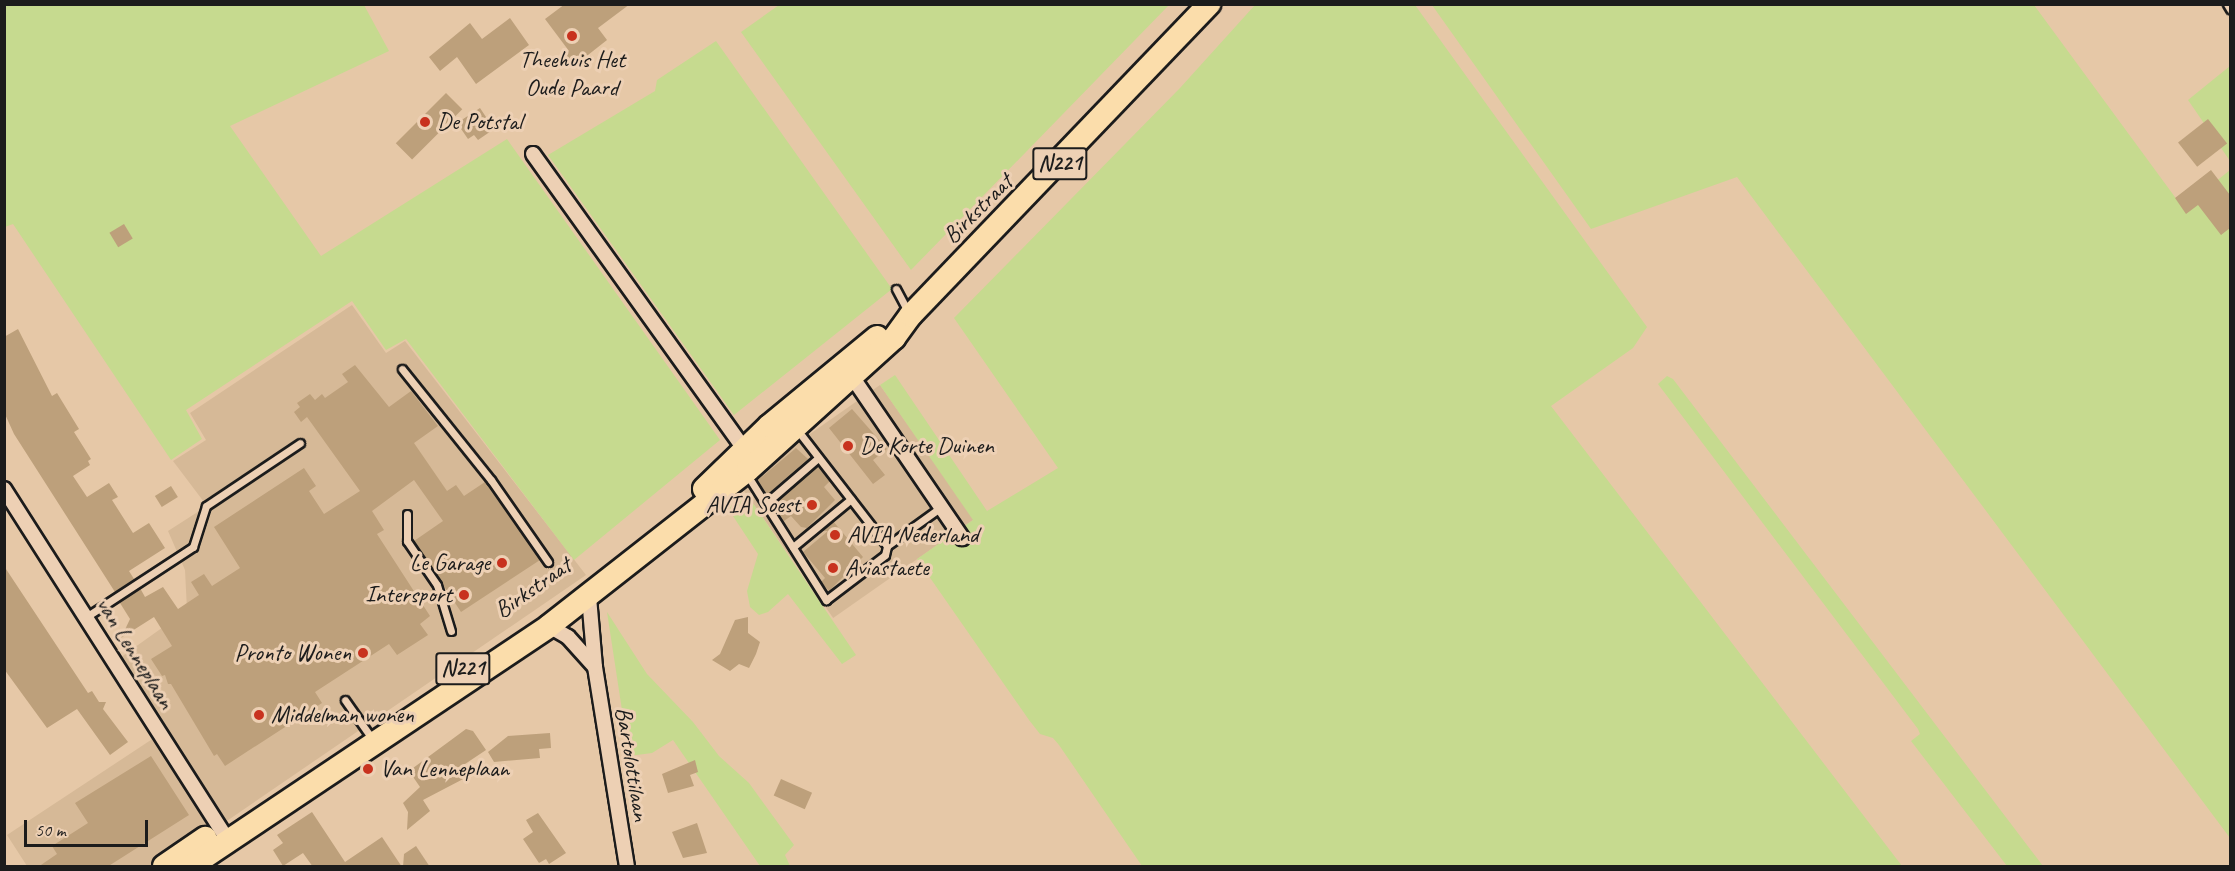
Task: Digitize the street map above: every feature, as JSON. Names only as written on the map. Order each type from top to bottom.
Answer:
[{"type":"main road","name":"Birkstraat","points":[[164,867],[224,834],[549,626],[589,597],[747,467],[798,432],[894,338],[909,317],[1209,4]]},
{"type":"main road","name":"Birkstraat","points":[[371,738],[572,594],[702,492],[747,467],[769,426],[812,388],[886,330],[909,317]]},
{"type":"main road","name":"Birkstraat","points":[[191,867],[224,834]]},
{"type":"street","points":[[533,154],[747,467]]},
{"type":"street","points":[[853,378],[962,538]]},
{"type":"street","points":[[769,426],[798,432],[794,414],[812,388]]},
{"type":"street","name":"van Lenneplaan","points":[[4,489],[224,834]]},
{"type":"street","name":"Bartolottilaan","points":[[589,597],[595,667],[627,867]]},
{"type":"street","points":[[549,626],[568,637],[595,667]]},
{"type":"lane","points":[[2227,4],[2230,9]]},
{"type":"lane","points":[[896,289],[909,317]]},
{"type":"lane","points":[[402,369],[491,480],[548,562]]},
{"type":"lane","points":[[798,432],[887,546]]},
{"type":"lane","points":[[86,617],[193,547],[206,506],[300,443]]},
{"type":"lane","points":[[766,503],[819,458]]},
{"type":"lane","points":[[747,467],[766,503],[826,600],[885,555],[887,546],[940,507]]},
{"type":"lane","points":[[793,547],[850,499]]},
{"type":"lane","points":[[407,514],[407,541],[437,585],[451,631]]},
{"type":"lane","points":[[345,700],[371,738]]},
{"type":"shaded area","points":[[352,305],[386,353],[405,341],[586,575],[161,866],[27,866],[7,835],[163,732],[117,660],[187,610],[185,570],[168,531],[207,506],[173,461],[206,440],[190,413]]},
{"type":"shaded area","points":[[880,385],[974,519],[833,618],[739,484]]},
{"type":"green space","points":[[4,5],[364,5],[389,51],[230,126],[321,256],[507,139],[720,440],[574,560],[406,339],[386,350],[352,301],[186,410],[202,439],[171,460],[13,224],[5,227]]},
{"type":"green space","points":[[779,5],[1169,5],[911,270],[741,32]]},
{"type":"green space","points":[[1255,5],[1415,5],[1647,327],[1633,348],[1551,406],[1902,866],[1142,866],[1059,745],[1053,738],[1040,734],[1029,720],[917,559],[973,520],[880,385],[895,375],[987,511],[1058,468],[954,318],[1180,88]]},
{"type":"green space","points":[[1432,5],[2034,5],[2183,208],[2230,170],[2230,838],[1737,177],[1591,229]]},
{"type":"green space","points":[[716,41],[892,289],[734,415],[548,155],[655,91],[657,80]]},
{"type":"green space","points":[[2230,66],[2230,161],[2188,100]]},
{"type":"green space","points":[[1667,376],[1673,379],[2043,866],[2007,866],[1911,741],[1920,734],[1918,729],[1658,384]]},
{"type":"green space","points":[[746,493],[856,655],[842,664],[788,594],[768,612],[759,615],[750,607],[747,591],[758,554],[727,507]]},
{"type":"green space","points":[[607,612],[647,674],[693,722],[719,756],[749,783],[794,845],[785,855],[790,866],[760,866],[673,740],[652,753],[629,756]]},
{"type":"building","points":[[565,4],[630,4],[598,28],[607,40],[574,66],[565,54],[569,51],[545,19]]},
{"type":"building","points":[[510,18],[529,45],[476,84],[457,57],[440,71],[429,57],[470,23],[482,39]]},
{"type":"building","name":"De Potstal","points":[[446,93],[462,109],[412,159],[396,143]]},
{"type":"building","points":[[480,108],[494,129],[478,140],[474,135],[468,139],[457,123]]},
{"type":"building","points":[[2208,119],[2227,143],[2197,167],[2178,142]]},
{"type":"building","points":[[2211,170],[2230,195],[2230,228],[2221,235],[2198,205],[2186,214],[2175,198]]},
{"type":"building","points":[[124,224],[133,239],[118,247],[109,233]]},
{"type":"building","points":[[18,329],[52,396],[57,393],[79,429],[74,432],[91,459],[88,461],[90,465],[73,476],[87,497],[109,483],[118,497],[112,500],[133,533],[149,523],[165,548],[129,571],[134,579],[115,592],[14,434],[4,412],[4,337]]},
{"type":"building","points":[[355,365],[389,407],[411,391],[438,426],[414,443],[447,491],[456,485],[464,496],[485,482],[540,560],[461,612],[414,541],[443,521],[414,480],[372,511],[384,530],[377,534],[430,616],[420,624],[428,635],[397,655],[389,644],[315,692],[322,703],[225,766],[217,754],[214,756],[171,684],[168,684],[165,675],[162,676],[151,659],[172,646],[154,617],[121,638],[130,619],[120,603],[140,588],[145,597],[163,587],[178,609],[199,595],[191,582],[204,574],[212,586],[240,568],[214,527],[304,468],[316,486],[309,491],[324,514],[360,491],[307,417],[301,422],[294,412],[300,407],[297,403],[310,394],[315,400],[322,394],[325,398],[348,382],[342,374]]},
{"type":"building","points":[[852,409],[887,449],[873,460],[885,475],[873,484],[829,428]]},
{"type":"building","points":[[796,448],[808,459],[767,495],[758,480]]},
{"type":"building","points":[[817,466],[830,481],[824,487],[835,500],[807,528],[801,527],[791,516],[784,521],[773,504]]},
{"type":"building","points":[[171,486],[178,497],[162,507],[155,496]]},
{"type":"building","name":"Aviastaete","points":[[833,521],[863,557],[829,591],[821,582],[825,578],[803,552],[828,531],[822,531]]},
{"type":"building","points":[[4,566],[88,693],[92,691],[99,702],[106,702],[103,709],[128,742],[110,755],[77,709],[47,728],[4,669]]},
{"type":"building","points":[[748,617],[748,633],[760,642],[756,654],[749,668],[739,664],[730,671],[712,660],[720,654],[735,620]]},
{"type":"building","points":[[466,729],[473,731],[486,750],[465,764],[462,769],[467,777],[423,800],[430,811],[407,830],[408,812],[403,803],[420,787],[409,771]]},
{"type":"building","points":[[550,733],[551,748],[539,749],[540,758],[494,762],[488,752],[508,736]]},
{"type":"building","points":[[151,756],[189,815],[107,867],[38,867],[57,854],[52,846],[88,823],[75,803]]},
{"type":"building","points":[[695,760],[698,772],[690,775],[694,786],[668,793],[662,774]]},
{"type":"building","points":[[781,779],[812,793],[805,809],[774,795]]},
{"type":"building","points":[[312,812],[345,862],[382,837],[402,867],[313,867],[303,853],[283,866],[273,850],[283,843],[277,835]]},
{"type":"building","points":[[538,813],[566,853],[549,864],[546,859],[539,863],[523,839],[533,832],[526,820]]},
{"type":"building","points":[[697,823],[707,853],[683,858],[672,832]]},
{"type":"building","points":[[416,846],[430,867],[403,867],[404,854]]},
{"type":"place","name":"Theehuis Het Oude Paard","points":[[572,36]]},
{"type":"place","name":"De Potstal","points":[[425,122]]},
{"type":"place","name":"De Korte Duinen","points":[[848,446]]},
{"type":"place","name":"AVIA Soest","points":[[812,505]]},
{"type":"place","name":"AVIA Nederland","points":[[835,535]]},
{"type":"place","name":"Le Garage","points":[[502,563]]},
{"type":"place","name":"Aviastaete","points":[[833,568]]},
{"type":"place","name":"Intersport","points":[[464,595]]},
{"type":"place","name":"Pronto Wonen","points":[[363,653]]},
{"type":"place","name":"Middelman wonen","points":[[259,715]]},
{"type":"place","name":"Van Lenneplaan","points":[[368,769]]}]
